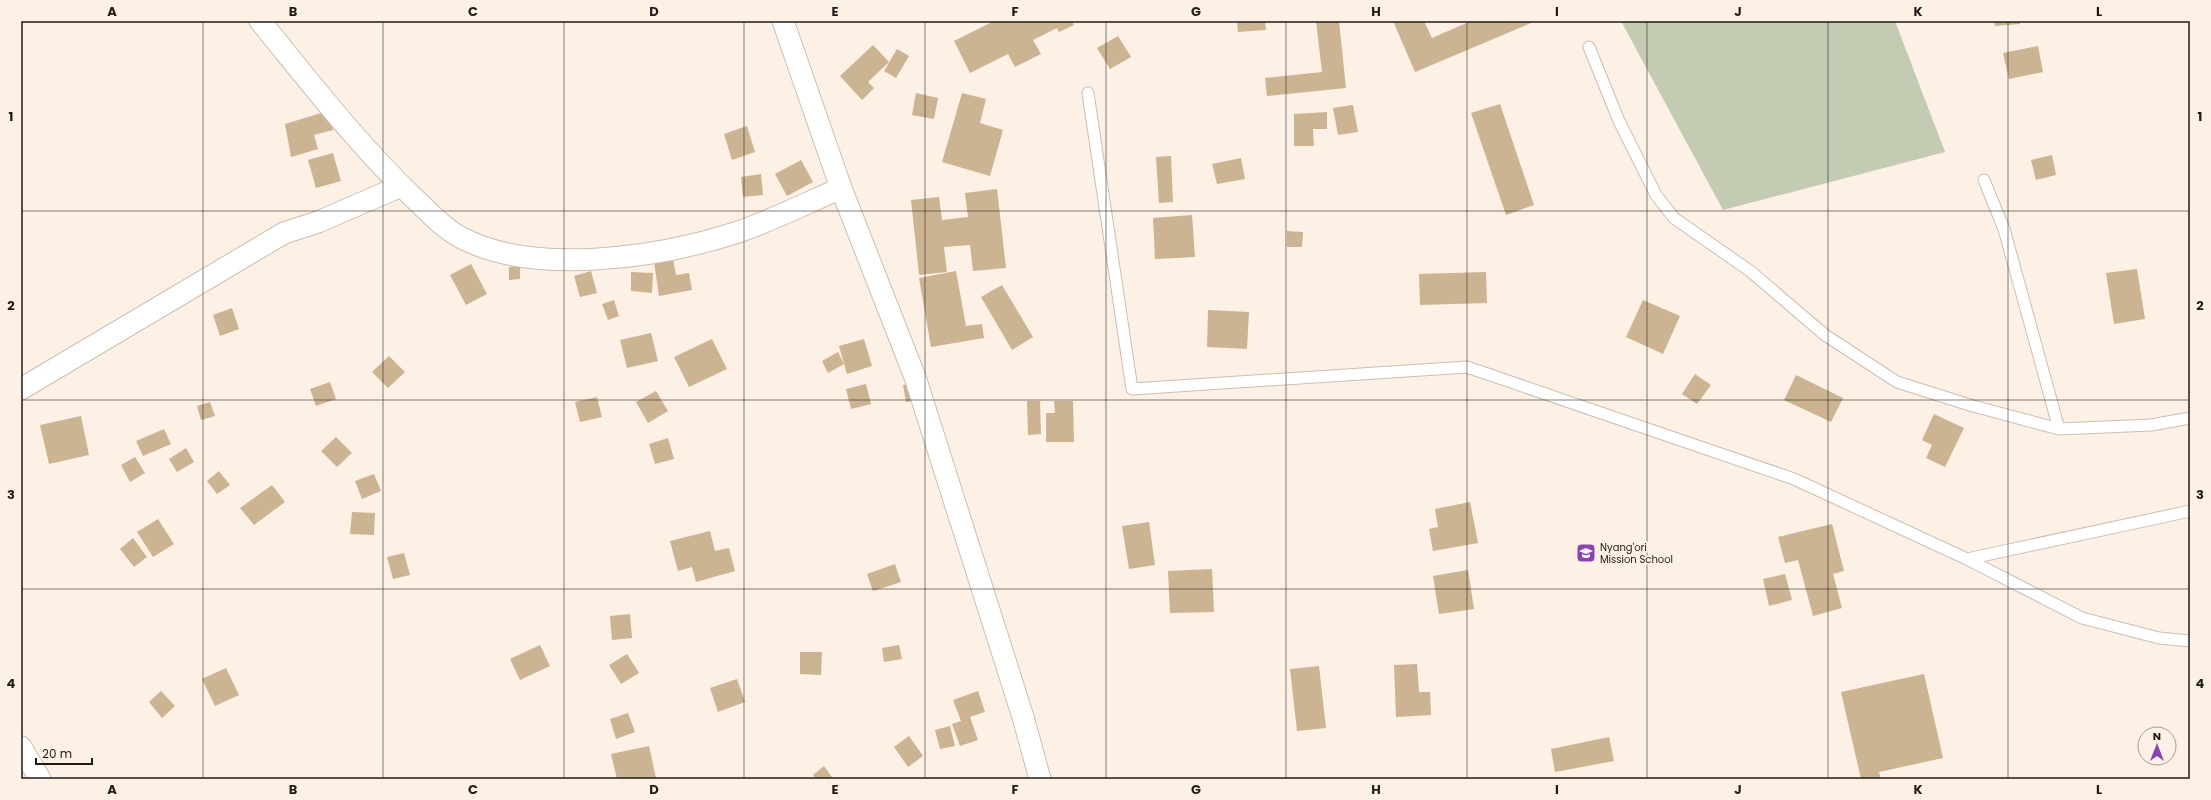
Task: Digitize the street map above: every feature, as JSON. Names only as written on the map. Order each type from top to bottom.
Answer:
[{"type":"street","points":[[260,21],[387,173],[435,218],[460,237],[514,255],[581,261],[671,249],[739,232],[841,188]]},
{"type":"street","points":[[783,21],[841,188],[915,377],[1023,717],[1040,779]]},
{"type":"street","points":[[21,389],[284,233],[318,222],[401,186]]},
{"type":"street","points":[[21,747],[40,779]]},
{"type":"lane","points":[[1589,47],[1620,121],[1639,161],[1656,195],[1674,218],[1750,271],[1825,335],[1897,382],[1973,406],[2059,429],[2150,425],[2190,418]]},
{"type":"lane","points":[[1088,93],[1132,389],[1467,367],[1794,479],[1967,559],[2082,618],[2160,638],[2190,641]]},
{"type":"lane","points":[[1984,180],[2004,229],[2059,429]]},
{"type":"lane","points":[[1967,559],[2190,511]]},
{"type":"green space","points":[[1621,21],[1895,21],[1945,152],[1723,210]]},
{"type":"building","points":[[994,21],[1072,21],[1074,25],[1059,32],[1057,28],[1033,40],[1041,54],[1015,67],[1008,54],[970,73],[954,41]]},
{"type":"building","points":[[1237,21],[1265,21],[1266,30],[1238,32]]},
{"type":"building","points":[[1316,21],[1339,21],[1346,88],[1267,96],[1265,78],[1322,72]]},
{"type":"building","points":[[1393,21],[1424,21],[1432,38],[1471,21],[1536,21],[1415,72]]},
{"type":"building","points":[[1994,21],[2020,21],[2020,24],[1995,26]]},
{"type":"building","points":[[1118,36],[1131,57],[1110,69],[1097,48]]},
{"type":"building","points":[[873,45],[889,62],[868,82],[874,88],[862,100],[840,76]]},
{"type":"building","points":[[2038,46],[2043,72],[2009,79],[2003,53]]},
{"type":"building","points":[[897,49],[909,56],[896,78],[884,71]]},
{"type":"building","points":[[916,93],[938,98],[934,119],[912,115]]},
{"type":"building","points":[[962,93],[986,99],[980,123],[1003,130],[990,176],[942,162]]},
{"type":"building","points":[[1500,104],[1534,205],[1506,215],[1471,113]]},
{"type":"building","points":[[1353,105],[1358,132],[1338,135],[1333,108]]},
{"type":"building","points":[[328,111],[333,130],[314,135],[318,149],[291,157],[285,124]]},
{"type":"building","points":[[1327,112],[1327,129],[1313,129],[1314,146],[1294,146],[1294,114]]},
{"type":"building","points":[[747,126],[755,152],[732,160],[724,134]]},
{"type":"building","points":[[333,153],[341,181],[316,188],[308,160]]},
{"type":"building","points":[[2052,155],[2056,175],[2036,180],[2031,160]]},
{"type":"building","points":[[1171,156],[1173,202],[1159,203],[1156,157]]},
{"type":"building","points":[[1241,158],[1245,179],[1217,184],[1212,164]]},
{"type":"building","points":[[801,160],[813,182],[787,196],[775,174]]},
{"type":"building","points":[[761,174],[763,195],[743,197],[741,177]]},
{"type":"building","points":[[997,189],[1006,268],[973,271],[970,245],[944,247],[947,272],[919,275],[911,200],[939,197],[942,220],[968,217],[965,193]]},
{"type":"building","points":[[1192,215],[1195,257],[1155,259],[1153,218]]},
{"type":"building","points":[[1287,231],[1303,232],[1302,247],[1287,247]]},
{"type":"building","points":[[673,259],[676,275],[689,273],[692,290],[659,296],[654,262]]},
{"type":"building","points":[[471,264],[487,294],[466,305],[450,275]]},
{"type":"building","points":[[520,266],[520,279],[509,280],[509,267]]},
{"type":"building","points":[[2137,269],[2145,319],[2114,324],[2106,273]]},
{"type":"building","points":[[591,271],[597,293],[580,297],[574,276]]},
{"type":"building","points":[[956,271],[966,326],[982,324],[984,338],[931,347],[919,278]]},
{"type":"building","points":[[631,272],[653,273],[652,293],[631,291]]},
{"type":"building","points":[[1486,272],[1487,303],[1420,305],[1419,274]]},
{"type":"building","points":[[1002,285],[1033,337],[1012,350],[981,297]]},
{"type":"building","points":[[614,300],[619,316],[608,320],[602,304]]},
{"type":"building","points":[[1643,300],[1680,316],[1663,354],[1626,337]]},
{"type":"building","points":[[232,308],[239,329],[220,336],[213,315]]},
{"type":"building","points":[[1208,310],[1249,312],[1247,349],[1207,347]]},
{"type":"building","points":[[651,333],[658,361],[627,368],[620,340]]},
{"type":"building","points":[[712,339],[727,369],[689,387],[674,357]]},
{"type":"building","points":[[864,339],[872,366],[847,374],[839,346]]},
{"type":"building","points":[[838,352],[844,364],[828,373],[822,361]]},
{"type":"building","points":[[389,356],[405,372],[388,388],[372,372]]},
{"type":"building","points":[[1695,374],[1711,385],[1697,404],[1682,394]]},
{"type":"building","points":[[1796,375],[1843,398],[1831,422],[1784,400]]},
{"type":"building","points":[[330,382],[336,399],[316,406],[310,389]]},
{"type":"building","points":[[914,383],[917,400],[906,402],[903,385]]},
{"type":"building","points":[[866,384],[871,404],[851,409],[846,389]]},
{"type":"building","points":[[656,391],[668,411],[648,423],[636,402]]},
{"type":"building","points":[[597,397],[602,417],[580,422],[575,402]]},
{"type":"building","points":[[1027,401],[1040,401],[1041,434],[1028,435]]},
{"type":"building","points":[[1054,401],[1073,401],[1074,442],[1046,442],[1046,413],[1055,413]]},
{"type":"building","points":[[210,402],[215,416],[201,420],[197,406]]},
{"type":"building","points":[[1934,414],[1964,428],[1945,467],[1926,458],[1932,445],[1922,440]]},
{"type":"building","points":[[81,416],[89,455],[49,464],[40,425]]},
{"type":"building","points":[[164,429],[171,444],[143,456],[136,441]]},
{"type":"building","points":[[336,437],[352,453],[337,467],[321,451]]},
{"type":"building","points":[[668,438],[674,459],[655,464],[649,444]]},
{"type":"building","points":[[186,448],[194,462],[177,472],[169,459]]},
{"type":"building","points":[[135,457],[145,473],[130,482],[121,465]]},
{"type":"building","points":[[219,471],[230,485],[217,494],[207,481]]},
{"type":"building","points":[[374,474],[381,491],[362,499],[355,481]]},
{"type":"building","points":[[272,485],[285,502],[254,525],[240,508]]},
{"type":"building","points":[[1470,502],[1478,543],[1433,551],[1429,529],[1438,527],[1435,509]]},
{"type":"building","points":[[352,512],[375,513],[374,535],[350,534]]},
{"type":"building","points":[[158,519],[174,544],[153,557],[137,532]]},
{"type":"building","points":[[1149,522],[1155,565],[1129,569],[1122,526]]},
{"type":"building","points":[[1832,524],[1844,571],[1833,574],[1842,608],[1813,616],[1798,560],[1785,563],[1778,537]]},
{"type":"building","points":[[710,531],[715,551],[729,548],[735,571],[696,582],[692,567],[678,571],[670,541]]},
{"type":"building","points":[[133,538],[147,557],[134,567],[120,549]]},
{"type":"building","points":[[404,553],[410,575],[393,579],[387,557]]},
{"type":"building","points":[[895,564],[901,582],[873,591],[867,574]]},
{"type":"building","points":[[1212,569],[1214,612],[1170,613],[1168,571]]},
{"type":"building","points":[[1468,570],[1474,609],[1439,614],[1433,576]]},
{"type":"building","points":[[1785,574],[1792,600],[1769,606],[1763,579]]},
{"type":"building","points":[[630,614],[632,638],[612,640],[610,616]]},
{"type":"building","points":[[540,645],[550,666],[520,680],[510,659]]},
{"type":"building","points":[[899,645],[902,659],[884,662],[882,648]]},
{"type":"building","points":[[800,652],[822,652],[821,675],[800,674]]},
{"type":"building","points":[[627,654],[639,673],[621,684],[609,665]]},
{"type":"building","points":[[1417,664],[1419,692],[1430,692],[1431,715],[1396,717],[1394,665]]},
{"type":"building","points":[[1319,666],[1326,728],[1297,731],[1290,669]]},
{"type":"building","points":[[226,668],[239,695],[215,706],[202,679]]},
{"type":"building","points":[[1924,674],[1943,758],[1879,772],[1881,779],[1861,779],[1841,692]]},
{"type":"building","points":[[737,679],[745,702],[718,712],[710,688]]},
{"type":"building","points":[[161,691],[175,706],[162,718],[149,702]]},
{"type":"building","points":[[978,691],[985,712],[970,717],[978,740],[960,746],[952,724],[961,721],[953,700]]},
{"type":"building","points":[[628,713],[635,732],[616,739],[610,719]]},
{"type":"building","points":[[950,726],[955,746],[940,749],[935,730]]},
{"type":"building","points":[[909,736],[923,756],[908,767],[894,747]]},
{"type":"building","points":[[1609,737],[1614,761],[1555,772],[1551,749]]},
{"type":"building","points":[[649,746],[656,778],[617,779],[611,754]]},
{"type":"building","points":[[824,766],[832,777],[829,779],[816,779],[813,775]]},
{"type":"place","name":"Nyang'ori Mission School","points":[[1586,553]]}]
